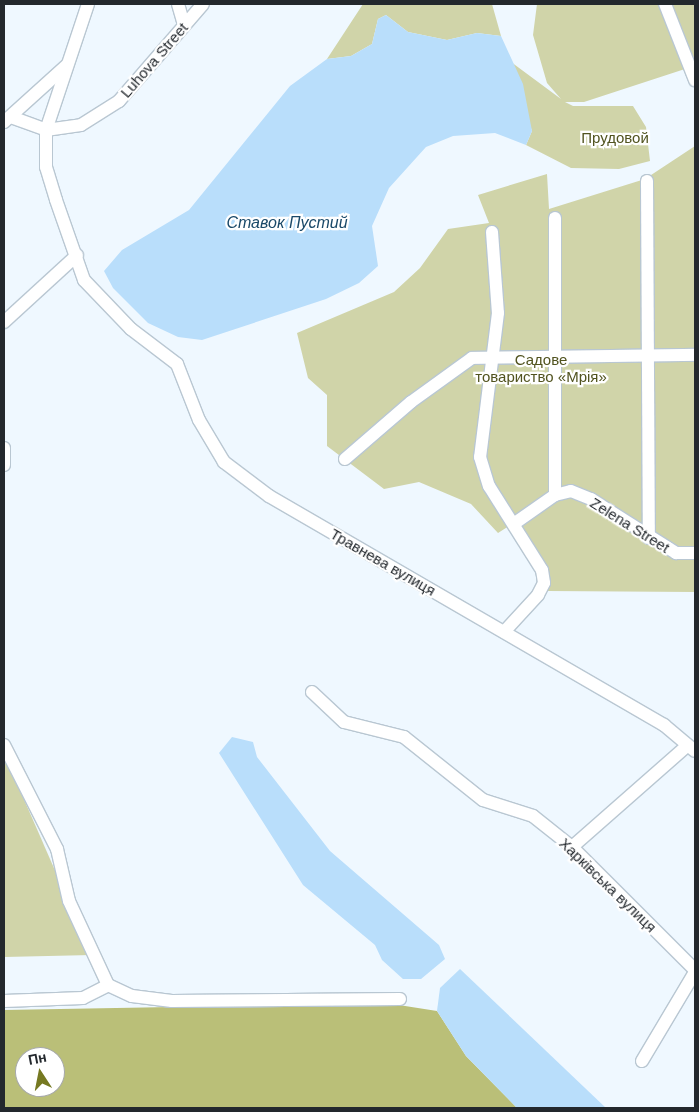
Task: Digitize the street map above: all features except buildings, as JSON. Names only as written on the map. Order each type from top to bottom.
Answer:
[{"type":"street","name":"Травнева вулиця","points":[[88,4],[46,130],[46,166],[84,280],[95,296],[130,329],[177,364],[199,420],[224,462],[269,496],[664,725],[692,748]]},
{"type":"street","points":[[178,4],[184,25]]},
{"type":"street","name":"Luhova Street","points":[[46,130],[81,125],[119,101],[203,4]]},
{"type":"street","points":[[665,4],[695,80]]},
{"type":"street","points":[[7,120],[68,64]]},
{"type":"street","points":[[7,120],[46,130]]},
{"type":"street","points":[[647,181],[650,353],[649,538]]},
{"type":"street","points":[[515,523],[555,495],[555,218]]},
{"type":"street","points":[[492,232],[496,356],[480,457],[489,486],[515,523],[542,570],[544,583],[538,595],[504,632]]},
{"type":"street","points":[[4,322],[77,255]]},
{"type":"street","points":[[345,459],[411,402],[472,358],[650,353],[695,355]]},
{"type":"street","points":[[4,448],[4,465]]},
{"type":"street","name":"Zelena Street","points":[[555,495],[571,491],[591,499],[649,538],[676,553],[695,553]]},
{"type":"street","name":"Харківська вулиця","points":[[312,692],[344,722],[404,737],[482,800],[533,816],[572,847],[695,971]]},
{"type":"street","points":[[4,745],[8,765],[57,850],[69,901],[108,985],[132,996],[172,1001],[400,999]]},
{"type":"street","points":[[572,847],[692,748]]},
{"type":"street","points":[[642,1061],[695,971]]},
{"type":"street","points":[[4,1001],[83,998],[108,985]]},
{"type":"green space","points":[[363,4],[492,4],[501,36],[477,33],[447,40],[408,32],[386,15],[378,19],[372,44],[351,56],[327,59]]},
{"type":"green space","name":"Прудовой","points":[[537,4],[695,4],[695,84],[688,68],[584,102],[565,102],[573,106],[633,106],[646,127],[650,161],[619,169],[571,168],[526,145],[532,131],[507,59],[561,99],[547,83],[533,35]]},
{"type":"green space","name":"Садове товариство «Мрія»","points":[[695,146],[695,592],[548,591],[547,572],[509,526],[498,533],[471,504],[419,482],[384,489],[327,446],[327,395],[308,378],[297,333],[394,292],[420,268],[448,229],[489,223],[478,195],[547,174],[549,209],[645,179]]},
{"type":"green space","points":[[5,756],[92,955],[4,957]]},
{"type":"green space","points":[[386,1003],[437,1011],[466,1056],[517,1108],[4,1108],[4,1010]]},
{"type":"water","name":"Ставок Пустий","points":[[386,15],[408,32],[447,40],[477,33],[501,36],[523,84],[532,131],[526,145],[495,133],[453,136],[426,147],[389,188],[372,226],[378,266],[359,283],[326,299],[202,340],[178,337],[148,323],[113,288],[104,271],[122,250],[189,210],[290,86],[327,59],[351,56],[372,44],[378,19]]},
{"type":"water","points":[[232,737],[253,742],[257,757],[330,851],[439,945],[445,959],[421,979],[403,979],[382,960],[375,945],[303,885],[219,753]]},
{"type":"water","points":[[460,969],[606,1108],[517,1108],[466,1056],[437,1011],[440,988]]}]
